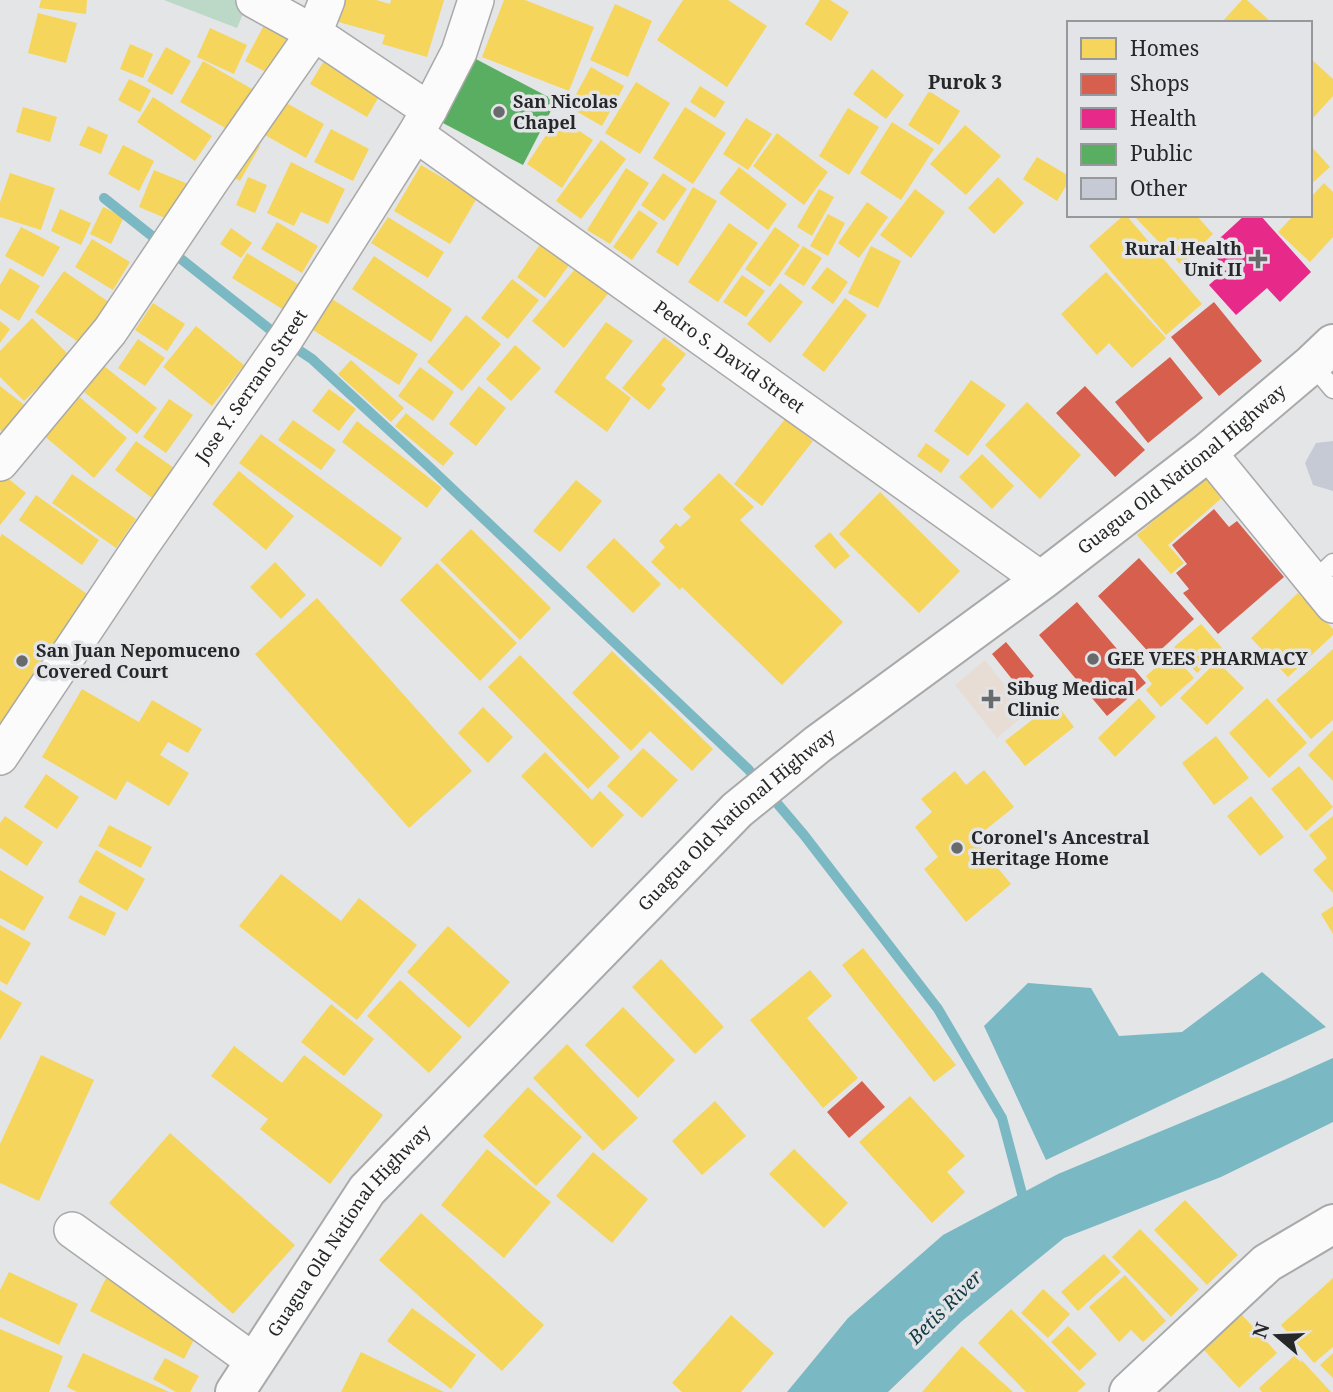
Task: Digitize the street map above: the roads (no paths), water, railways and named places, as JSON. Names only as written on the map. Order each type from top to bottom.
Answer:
[{"type":"main road","name":"Guagua Old National Highway","points":[[245,1377],[367,1190],[737,810],[818,744],[1042,580],[1208,452],[1326,366]]},
{"type":"main road","points":[[1129,1392],[1268,1263],[1333,1224]]},
{"type":"street","name":"Pedro S. David Street","points":[[254,0],[314,33],[423,121],[427,142],[1042,580]]},
{"type":"street","points":[[0,463],[110,331],[314,33],[327,0]]},
{"type":"street","name":"Jose Y. Serrano Street","points":[[0,757],[141,546],[286,338],[423,121],[458,52],[476,0]]},
{"type":"street","points":[[1208,452],[1326,583]]},
{"type":"street","points":[[72,1230],[245,1377]]},
{"type":"water","points":[[1262,972],[1326,1027],[1046,1160],[984,1026],[1028,983],[1091,988],[1119,1036],[1182,1032]]},
{"type":"water","name":"Betis River","points":[[1333,1058],[1333,1122],[1221,1177],[1064,1238],[962,1321],[888,1392],[787,1392],[848,1318],[943,1235],[1058,1174]]},
{"type":"waterway","points":[[104,198],[277,335]]},
{"type":"waterway","points":[[288,343],[312,359],[426,464],[748,769],[804,835],[938,1009],[1002,1118],[1025,1205]]},
{"type":"place","name":"San Nicolas Chapel","points":[[499,112]]},
{"type":"place","name":"Rural Health Unit II","points":[[1258,259]]},
{"type":"place","name":"GEE VEES PHARMACY","points":[[1093,659]]},
{"type":"place","name":"San Juan Nepomuceno Covered Court","points":[[22,661]]},
{"type":"place","name":"Sibug Medical Clinic","points":[[991,699]]},
{"type":"place","name":"Coronel's Ancestral Heritage Home","points":[[957,848]]},
{"type":"district","name":"Purok 3","points":[[965,82]]}]
